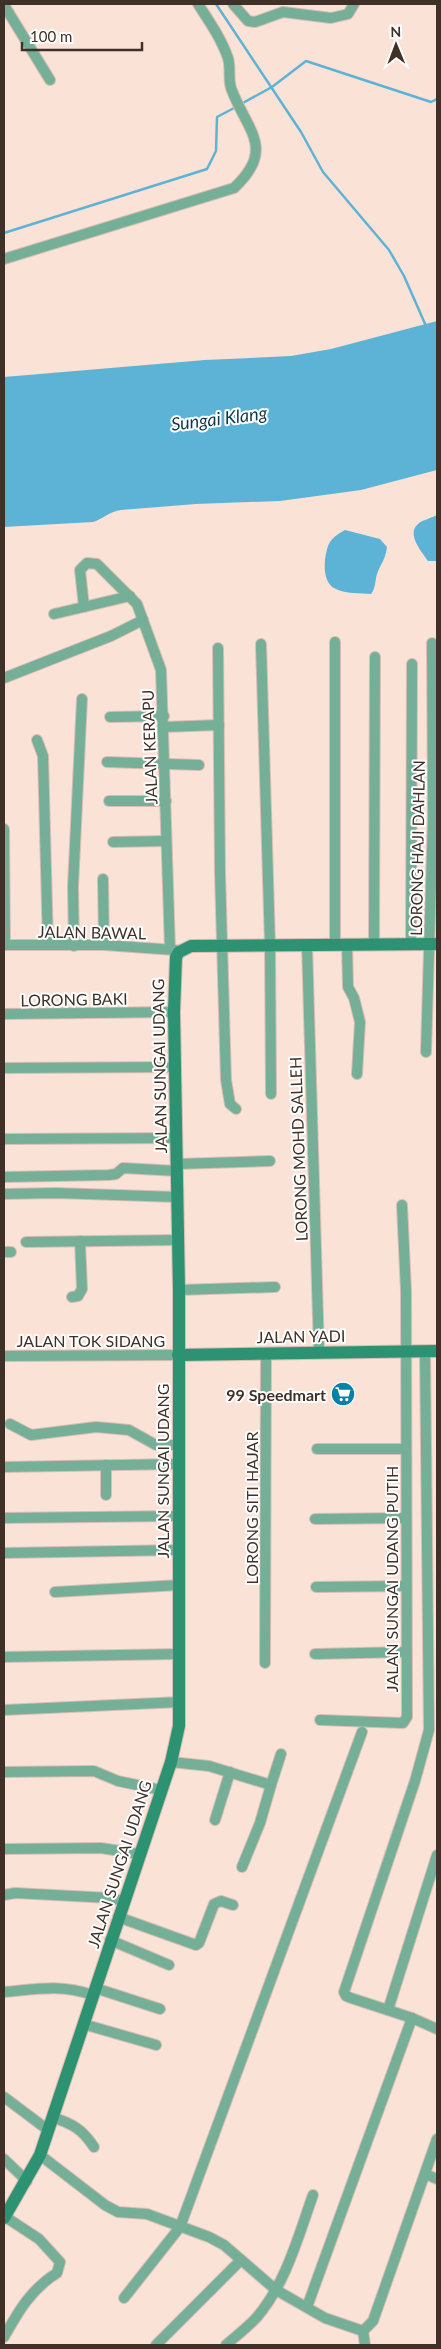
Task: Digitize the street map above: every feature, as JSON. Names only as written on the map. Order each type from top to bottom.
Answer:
[{"type":"street","points":[[4,259],[234,188],[247,176],[254,165],[256,140],[246,117],[233,95],[230,84],[229,59],[218,36],[198,4]]},
{"type":"street","points":[[232,4],[248,21],[255,22],[289,12],[331,18],[348,14],[354,4]]},
{"type":"street","points":[[4,6],[50,80]]},
{"type":"street","name":"JALAN KERAPU","points":[[84,607],[80,570],[86,563],[97,564],[137,604],[162,670],[166,841],[174,950]]},
{"type":"street","points":[[54,614],[130,596]]},
{"type":"street","points":[[4,678],[145,624]]},
{"type":"street","points":[[335,642],[341,945],[348,987],[354,998],[360,1022],[357,1074]]},
{"type":"street","points":[[261,644],[270,945],[271,1094]]},
{"type":"street","name":"LORONG HAJI DAHLAN","points":[[426,1052],[434,944],[432,644]]},
{"type":"street","points":[[218,648],[220,873],[224,946],[226,1080],[230,1104],[236,1109]]},
{"type":"street","points":[[374,657],[374,945]]},
{"type":"street","points":[[411,944],[412,664]]},
{"type":"street","points":[[74,946],[73,887],[82,699]]},
{"type":"street","points":[[110,717],[219,725]]},
{"type":"street","points":[[37,740],[44,756],[48,945]]},
{"type":"street","points":[[106,762],[199,765]]},
{"type":"street","points":[[109,801],[166,802]]},
{"type":"street","points":[[4,829],[4,945]]},
{"type":"street","points":[[113,842],[166,841]]},
{"type":"street","points":[[103,879],[104,945]]},
{"type":"street","points":[[174,950],[191,946],[434,944]]},
{"type":"street","name":"JALAN BAWAL","points":[[4,945],[104,945],[174,950]]},
{"type":"street","name":"LORONG MOHD SALLEH","points":[[308,945],[319,1352]]},
{"type":"street","name":"JALAN SUNGAI UDANG","points":[[4,2217],[27,2181],[40,2155],[110,1940],[171,1762],[179,1726],[179,1290],[174,950]]},
{"type":"street","name":"LORONG BAKI","points":[[4,1014],[174,1012]]},
{"type":"street","points":[[4,1068],[175,1067]]},
{"type":"street","points":[[4,1139],[176,1138]]},
{"type":"street","points":[[4,1177],[109,1175],[116,1174],[123,1168],[177,1167],[270,1161]]},
{"type":"street","points":[[4,1194],[56,1193],[177,1197]]},
{"type":"street","name":"JALAN SUNGAI UDANG PUTIH","points":[[320,1720],[403,1723],[407,1717],[404,1351],[406,1291],[402,1205]]},
{"type":"street","points":[[26,1242],[178,1240]]},
{"type":"street","points":[[72,1297],[78,1296],[82,1289],[80,1241]]},
{"type":"street","points":[[179,1290],[276,1288]]},
{"type":"street","name":"JALAN YADI","points":[[178,1355],[431,1351],[433,1729],[344,1992],[346,1996],[388,2010]]},
{"type":"street","name":"LORONG SITI HAJAR","points":[[265,1663],[266,1353]]},
{"type":"street","name":"JALAN TOK SIDANG","points":[[4,1356],[178,1355]]},
{"type":"street","points":[[10,1424],[31,1435],[96,1428],[129,1430],[156,1444],[178,1445]]},
{"type":"street","points":[[318,1449],[405,1448]]},
{"type":"street","points":[[4,1467],[178,1464]]},
{"type":"street","points":[[106,1465],[106,1495]]},
{"type":"street","points":[[4,1518],[179,1516]]},
{"type":"street","points":[[314,1519],[405,1518]]},
{"type":"street","points":[[4,1553],[179,1550]]},
{"type":"street","points":[[55,1592],[180,1585]]},
{"type":"street","points":[[316,1587],[406,1586]]},
{"type":"street","points":[[316,1654],[406,1652]]},
{"type":"street","points":[[4,1657],[180,1654]]},
{"type":"street","points":[[4,1710],[180,1702]]},
{"type":"street","points":[[124,2298],[180,2227],[362,1732]]},
{"type":"street","points":[[242,1867],[260,1823],[281,1754]]},
{"type":"street","points":[[171,1762],[209,1766],[271,1785]]},
{"type":"street","points":[[4,1772],[94,1771],[118,1781],[161,1790]]},
{"type":"street","points":[[215,1820],[230,1772]]},
{"type":"street","points":[[4,1849],[101,1848],[139,1854]]},
{"type":"street","points":[[437,1855],[388,2010],[437,2029]]},
{"type":"street","points":[[4,1895],[15,1893],[111,1898],[124,1901]]},
{"type":"street","points":[[118,1917],[196,1945],[199,1943],[214,1904],[221,1901],[233,1905]]},
{"type":"street","points":[[110,1940],[169,1965]]},
{"type":"street","points":[[4,1992],[45,1988],[71,1988],[160,2009]]},
{"type":"street","points":[[308,2307],[412,2018]]},
{"type":"street","points":[[83,2024],[156,2045]]},
{"type":"street","points":[[4,2097],[48,2130]]},
{"type":"street","points":[[52,2117],[85,2132],[94,2147]]},
{"type":"street","points":[[363,2331],[374,2321],[437,2139]]},
{"type":"street","points":[[40,2155],[105,2205],[118,2212],[147,2214],[209,2237],[224,2245],[276,2290],[339,2324],[363,2331]]},
{"type":"street","points":[[4,2159],[27,2181]]},
{"type":"street","points":[[425,2174],[437,2179]]},
{"type":"street","points":[[226,2345],[256,2317],[276,2290],[313,2195]]},
{"type":"street","points":[[4,2217],[39,2239],[60,2262],[57,2273],[44,2281],[24,2303],[4,2337]]},
{"type":"street","points":[[156,2345],[241,2260]]},
{"type":"street","points":[[363,2331],[366,2345]]},
{"type":"water","name":"Sungai Klang","points":[[437,321],[437,470],[361,490],[280,501],[196,504],[121,510],[93,522],[4,527],[4,377],[205,360],[291,356],[331,349]]},
{"type":"water","points":[[437,515],[437,561],[428,561],[416,543],[414,533],[415,528],[420,523]]},
{"type":"water","points":[[345,530],[380,539],[387,547],[371,594],[340,591],[331,586],[328,581],[325,570],[325,557],[329,543]]},
{"type":"waterway","points":[[216,4],[301,132],[323,172],[389,250],[404,276],[426,326]]},
{"type":"waterway","points":[[241,104],[272,87],[306,61],[431,102],[437,99]]},
{"type":"waterway","points":[[4,233],[207,169],[216,151],[217,117],[236,107]]},
{"type":"place","name":"99 Speedmart","points":[[343,1394]]}]
